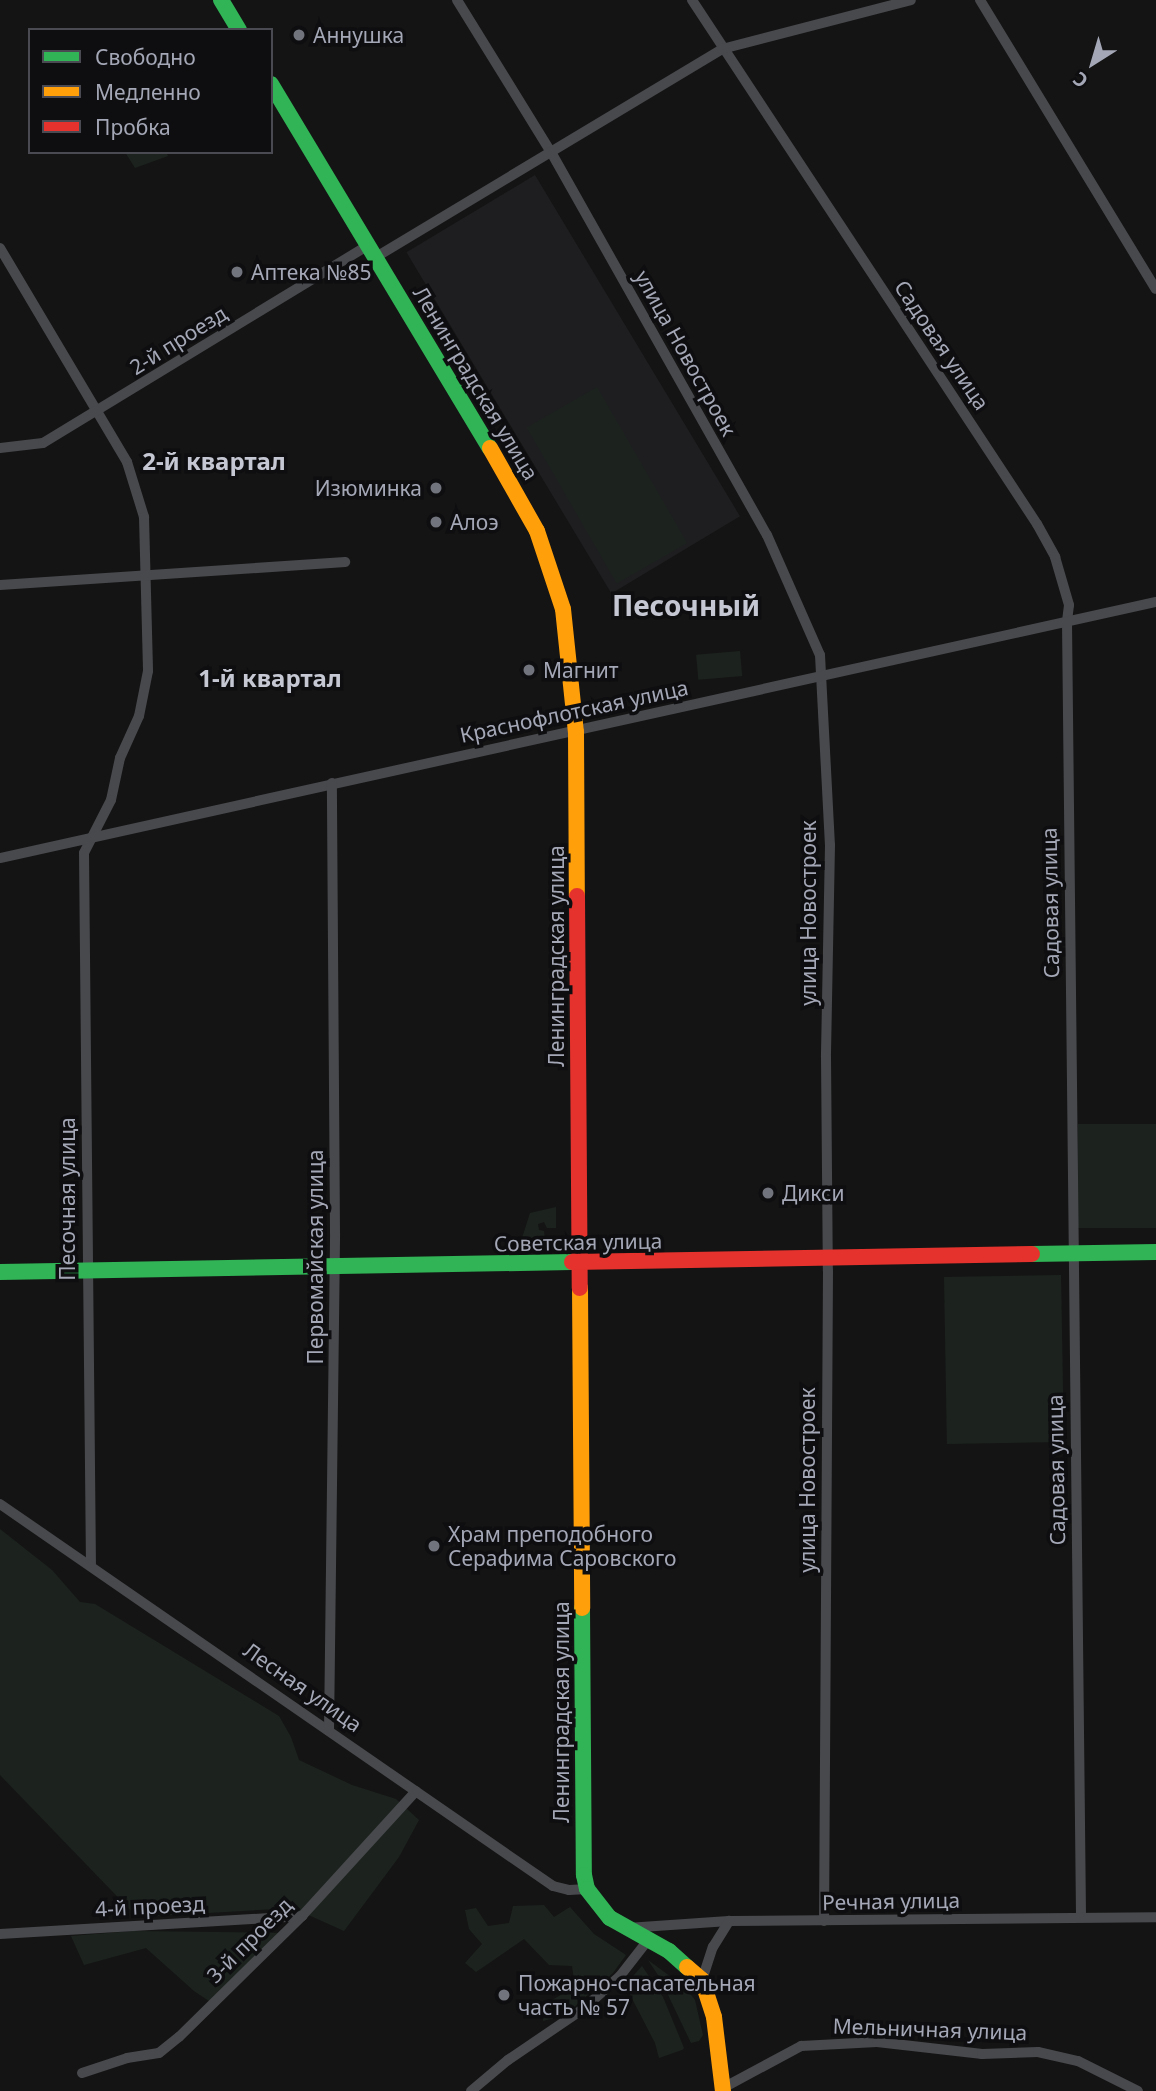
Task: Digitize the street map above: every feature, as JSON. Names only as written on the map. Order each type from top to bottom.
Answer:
[{"type":"main road","points":[[221,0],[238,28]]},
{"type":"main road","name":"Ленинградская улица","points":[[273,87],[373,251],[537,531],[563,609],[576,732],[583,1854],[587,1889],[596,1903],[626,1928]]},
{"type":"main road","name":"Советская улица","points":[[0,1272],[1156,1252]]},
{"type":"main road","points":[[626,1928],[688,1965],[702,1980],[714,2017],[723,2090]]},
{"type":"street","name":"улица Новостроек","points":[[457,0],[551,152],[766,535],[820,655],[819,676],[830,845],[825,1058],[828,1258],[824,1921]]},
{"type":"street","name":"Садовая улица","points":[[692,0],[1037,524],[1063,581],[1069,605],[1066,622],[1081,1917]]},
{"type":"street","name":"2-й проезд","points":[[0,448],[43,443],[373,251],[551,152],[722,49],[911,0]]},
{"type":"street","points":[[980,0],[1156,289]]},
{"type":"street","name":"Песочная улица","points":[[0,248],[127,462],[144,517],[148,671],[141,705],[120,758],[111,800],[85,853],[91,1564]]},
{"type":"street","points":[[0,585],[345,562]]},
{"type":"street","name":"Краснофлотская улица","points":[[0,858],[1156,602]]},
{"type":"street","name":"Первомайская улица","points":[[329,1731],[335,1268],[332,783]]},
{"type":"street","name":"Лесная улица","points":[[0,1504],[91,1564],[554,1886],[569,1890],[587,1889]]},
{"type":"street","name":"3-й проезд","points":[[82,2073],[127,2058],[159,2053],[302,1916],[416,1791]]},
{"type":"street","name":"4-й проезд","points":[[0,1934],[302,1916]]},
{"type":"street","name":"Речная улица","points":[[626,1928],[729,1921],[1156,1917]]},
{"type":"street","points":[[702,1980],[713,1947],[729,1921]]},
{"type":"street","points":[[471,2091],[508,2060],[583,2008],[620,1976],[648,1940]]},
{"type":"street","name":"Мельничная улица","points":[[723,2090],[801,2046],[877,2042],[982,2054],[1038,2052],[1078,2061],[1138,2091]]},
{"type":"shaded area","points":[[126,154],[168,156],[135,168]]},
{"type":"shaded area","points":[[535,175],[740,516],[611,593],[406,252]]},
{"type":"shaded area","points":[[597,387],[687,543],[617,583],[527,427]]},
{"type":"shaded area","points":[[740,651],[742,676],[698,680],[696,655]]},
{"type":"shaded area","points":[[1078,1124],[1156,1124],[1156,1228],[1078,1228]]},
{"type":"shaded area","points":[[556,1207],[556,1228],[547,1228],[544,1222],[538,1224],[539,1230],[544,1231],[545,1241],[521,1241],[530,1213]]},
{"type":"shaded area","points":[[1061,1275],[1064,1442],[947,1444],[944,1277]]},
{"type":"shaded area","points":[[0,1529],[52,1570],[80,1602],[95,1604],[279,1716],[291,1737],[299,1760],[352,1785],[396,1799],[419,1820],[399,1857],[344,1931],[293,1908],[137,1917],[0,1775]]},
{"type":"shaded area","points":[[544,1905],[554,1917],[570,1907],[594,1934],[626,1955],[613,1973],[565,2015],[543,2021],[543,2005],[575,1987],[572,1966],[549,1965],[524,1939],[476,1972],[465,1963],[482,1944],[469,1929],[465,1910],[476,1908],[488,1926],[509,1923],[513,1906]]},
{"type":"shaded area","points":[[133,1931],[285,1933],[212,2003],[194,1991],[146,1948],[84,1965],[71,1936]]},
{"type":"shaded area","points":[[648,1960],[686,1988],[695,2000],[703,2035],[699,2041],[691,2043],[660,1978]]},
{"type":"shaded area","points":[[642,1966],[663,1997],[684,2048],[659,2058],[655,2043],[625,1985]]},
{"type":"traffic: fast","points":[[221,0],[238,28]]},
{"type":"traffic: fast","points":[[273,87],[490,448]]},
{"type":"traffic: fast","points":[[1032,1254],[1156,1252]]},
{"type":"traffic: fast","points":[[0,1272],[572,1262]]},
{"type":"traffic: fast","points":[[582,1608],[584,1875],[587,1889],[610,1918],[669,1951],[687,1967]]},
{"type":"traffic: slow","points":[[490,448],[537,531],[563,609],[576,732],[577,896]]},
{"type":"traffic: slow","points":[[580,1288],[582,1608]]},
{"type":"traffic: slow","points":[[687,1967],[702,1980],[714,2017],[723,2091]]},
{"type":"traffic: jam","points":[[577,896],[580,1288]]},
{"type":"traffic: jam","points":[[572,1262],[1032,1254]]},
{"type":"place","name":"Аннушка","points":[[299,35]]},
{"type":"place","name":"Аптека №85","points":[[237,272]]},
{"type":"place","name":"Изюминка","points":[[436,488]]},
{"type":"place","name":"Алоэ","points":[[436,522]]},
{"type":"place","name":"Магнит","points":[[529,670]]},
{"type":"place","name":"Дикси","points":[[768,1193]]},
{"type":"place","name":"Храм преподобного Серафима Саровского","points":[[434,1546]]},
{"type":"place","name":"Пожарно-спасательная часть № 57","points":[[504,1995]]},
{"type":"district","name":"2-й квартал","points":[[214,461]]},
{"type":"district","name":"Песочный","points":[[686,605]]},
{"type":"district","name":"1-й квартал","points":[[270,678]]}]
